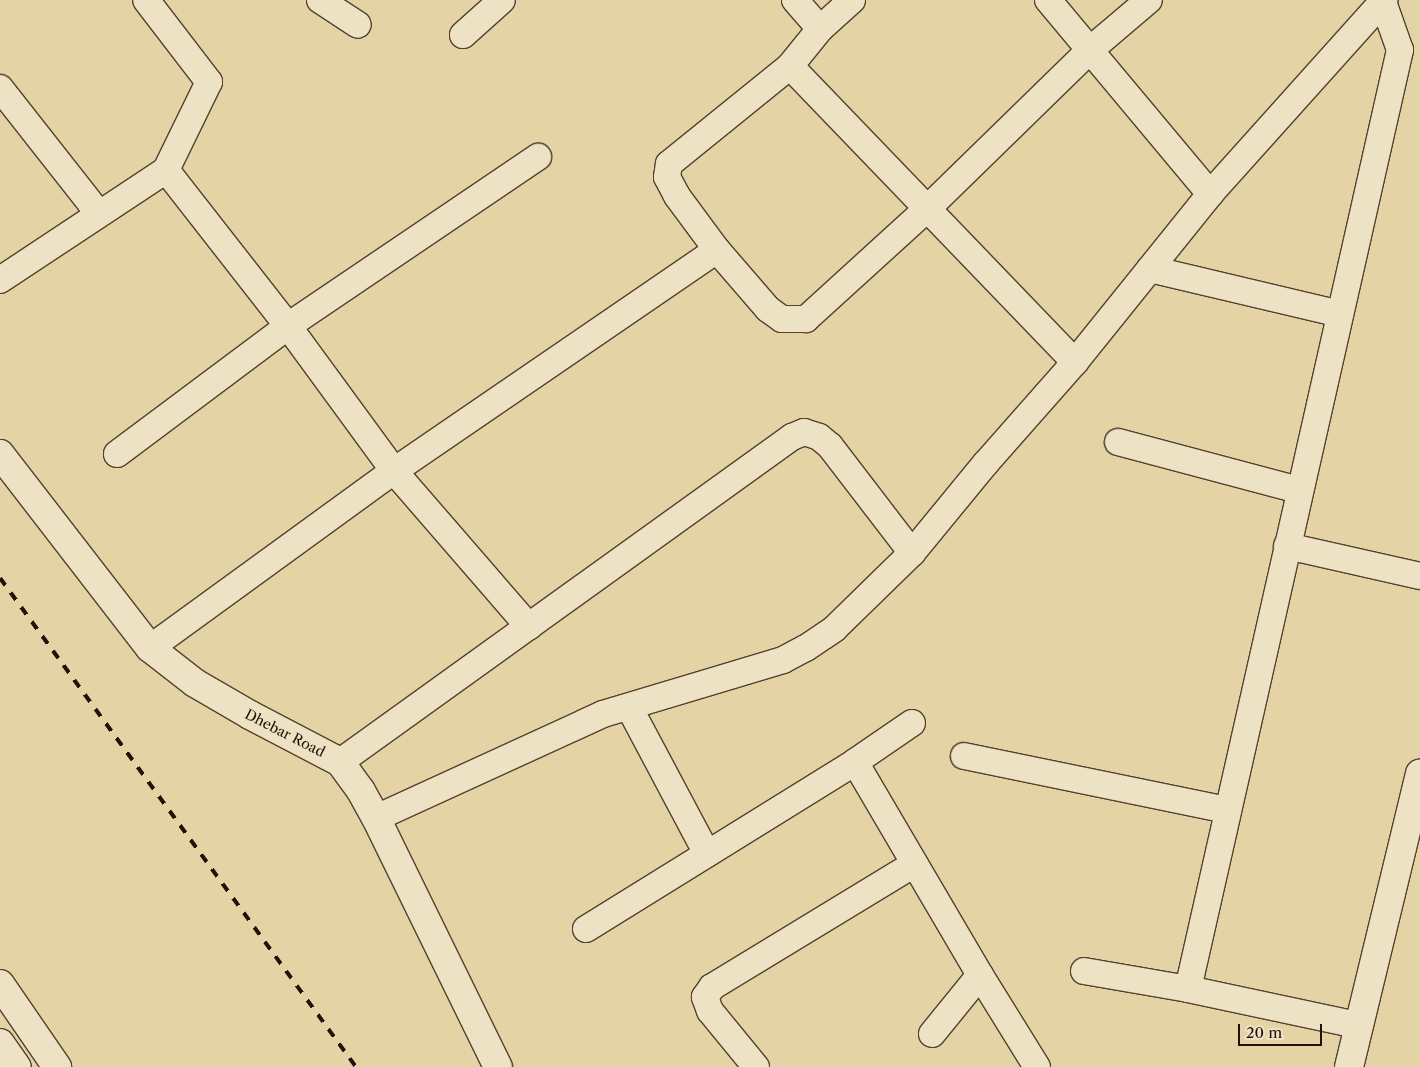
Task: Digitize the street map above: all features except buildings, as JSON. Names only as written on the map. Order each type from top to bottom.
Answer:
[{"type":"street","points":[[0,280],[166,170],[209,82],[146,0]]},
{"type":"street","points":[[320,0],[358,25]]},
{"type":"street","points":[[463,35],[502,0]]},
{"type":"street","points":[[795,0],[820,29]]},
{"type":"street","points":[[852,0],[820,29],[790,66],[669,164],[667,177],[677,196],[717,250],[768,309],[782,319],[806,319],[928,208],[1090,50],[1149,0]]},
{"type":"street","points":[[1048,0],[1210,194]]},
{"type":"street","points":[[376,818],[583,723],[628,707],[769,665],[806,648],[834,629],[912,553],[986,463],[1076,362],[1210,194],[1384,1],[1410,54],[1340,314],[1188,989]]},
{"type":"street","points":[[790,66],[1076,362]]},
{"type":"street","points":[[0,88],[99,214]]},
{"type":"street","points":[[117,454],[288,326],[538,157]]},
{"type":"street","points":[[166,170],[288,326],[394,472],[529,627]]},
{"type":"street","points":[[150,648],[394,472],[717,250]]},
{"type":"street","points":[[1150,269],[1340,314]]},
{"type":"street","points":[[340,762],[792,437],[804,432],[819,437],[830,446],[912,553]]},
{"type":"street","points":[[1118,442],[1299,490]]},
{"type":"street","name":"Dhebar Road","points":[[0,454],[150,648],[195,684],[340,762],[361,791],[376,818],[498,1067]]},
{"type":"street","points":[[1287,546],[1420,576]]},
{"type":"street","points":[[628,707],[706,854]]},
{"type":"street","points":[[586,929],[854,762],[912,723]]},
{"type":"street","points":[[964,756],[1228,810]]},
{"type":"street","points":[[854,762],[980,975],[1037,1067]]},
{"type":"street","points":[[1349,1067],[1420,773]]},
{"type":"street","points":[[756,1067],[710,1011],[706,997],[712,987],[914,864]]},
{"type":"street","points":[[1084,972],[1188,989],[1358,1026]]},
{"type":"street","points":[[932,1034],[980,975]]},
{"type":"street","points":[[0,984],[51,1058],[18,1067],[0,1043]]},
{"type":"railway","points":[[0,578],[356,1067]]}]
